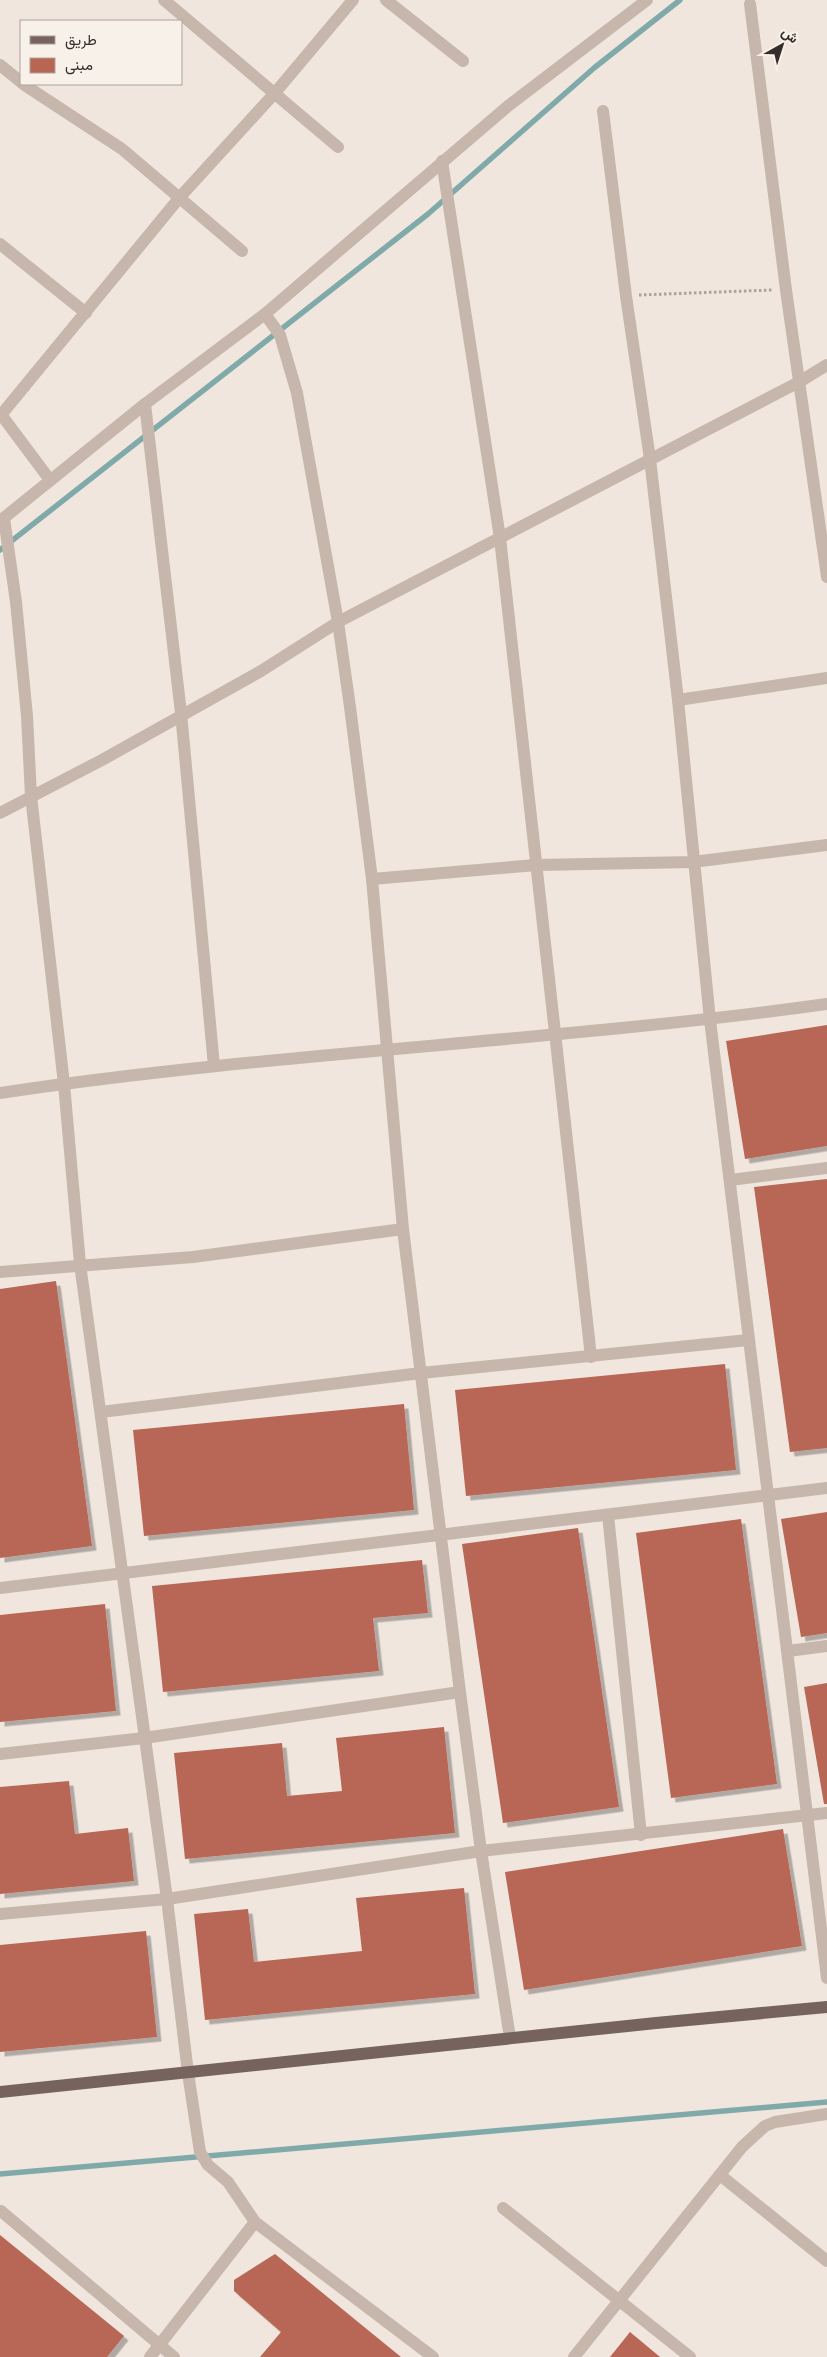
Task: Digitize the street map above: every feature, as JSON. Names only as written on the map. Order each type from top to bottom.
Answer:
[{"type":"main road","points":[[0,2092],[510,2038],[827,2007]]},
{"type":"street","points":[[164,0],[338,147]]},
{"type":"street","points":[[50,480],[0,414],[86,313],[180,197],[274,94],[353,0]]},
{"type":"street","points":[[386,0],[463,61]]},
{"type":"street","points":[[432,2357],[255,2222],[228,2182],[208,2165],[200,2152],[80,1264],[64,1084],[31,796],[27,716],[16,612],[2,519],[145,404],[265,314],[508,106],[647,0]]},
{"type":"street","points":[[750,4],[786,290],[827,577]]},
{"type":"street","points":[[0,66],[20,81]]},
{"type":"street","points":[[25,85],[122,149],[242,251]]},
{"type":"street","points":[[603,111],[626,296],[650,459],[678,700],[710,1020],[827,1978]]},
{"type":"street","points":[[442,161],[500,538],[591,1357]]},
{"type":"street","points":[[0,244],[86,313]]},
{"type":"street","points":[[265,314],[280,335],[297,393],[338,622],[372,879],[403,1229],[481,1851],[510,2038]]},
{"type":"street","points":[[0,813],[102,760],[181,714],[261,671],[338,622],[799,382],[827,365]]},
{"type":"street","points":[[145,404],[181,714],[214,1066]]},
{"type":"street","points":[[678,700],[827,678]]},
{"type":"street","points":[[372,879],[536,865],[694,862],[827,845]]},
{"type":"street","points":[[0,1093],[214,1066],[387,1049],[555,1036],[710,1020],[827,1004]]},
{"type":"street","points":[[730,1180],[827,1168]]},
{"type":"street","points":[[0,1272],[80,1264],[129,1263],[193,1257],[403,1229]]},
{"type":"street","points":[[101,1412],[421,1373],[748,1340]]},
{"type":"street","points":[[0,1588],[827,1488]]},
{"type":"street","points":[[608,1515],[642,1834]]},
{"type":"street","points":[[788,1651],[827,1646]]},
{"type":"street","points":[[0,1754],[144,1738],[460,1692]]},
{"type":"street","points":[[0,1914],[167,1899],[481,1851],[827,1813]]},
{"type":"street","points":[[574,2357],[621,2301],[742,2147],[765,2126],[775,2122],[827,2114]]},
{"type":"street","points":[[720,2176],[827,2261]]},
{"type":"street","points":[[503,2208],[690,2357]]},
{"type":"street","points":[[1,2210],[174,2357]]},
{"type":"street","points":[[150,2357],[255,2222]]},
{"type":"path","points":[[626,296],[786,290]]},
{"type":"building","points":[[827,1025],[827,1146],[745,1159],[726,1041]]},
{"type":"building","points":[[827,1179],[827,1448],[790,1452],[754,1187]]},
{"type":"building","points":[[56,1281],[92,1546],[0,1558],[0,1289]]},
{"type":"building","points":[[725,1364],[736,1470],[466,1496],[455,1390]]},
{"type":"building","points":[[404,1404],[414,1510],[144,1536],[133,1430]]},
{"type":"building","points":[[827,1512],[827,1633],[801,1637],[781,1519]]},
{"type":"building","points":[[741,1519],[777,1784],[671,1798],[636,1533]]},
{"type":"building","points":[[578,1528],[619,1807],[503,1823],[462,1544]]},
{"type":"building","points":[[422,1560],[428,1613],[373,1618],[379,1671],[163,1692],[152,1586]]},
{"type":"building","points":[[105,1604],[116,1711],[0,1722],[0,1615]]},
{"type":"building","points":[[827,1683],[827,1804],[824,1804],[804,1687]]},
{"type":"building","points":[[444,1727],[455,1833],[185,1859],[174,1753],[282,1743],[287,1796],[342,1791],[336,1738]]},
{"type":"building","points":[[69,1781],[75,1834],[128,1828],[134,1881],[0,1894],[0,1787]]},
{"type":"building","points":[[783,1829],[802,1946],[524,1990],[505,1872]]},
{"type":"building","points":[[464,1888],[475,1994],[205,2020],[194,1914],[248,1909],[254,1962],[362,1951],[356,1898]]},
{"type":"building","points":[[146,1931],[157,2037],[0,2052],[0,1945]]},
{"type":"building","points":[[0,2235],[124,2336],[107,2357],[0,2357]]},
{"type":"building","points":[[275,2254],[401,2357],[260,2357],[281,2332],[234,2291],[234,2280]]},
{"type":"building","points":[[630,2332],[660,2357],[610,2357]]},
{"type":"waterway","points":[[0,550],[428,214],[594,68],[680,0]]},
{"type":"waterway","points":[[0,2174],[827,2102]]}]
